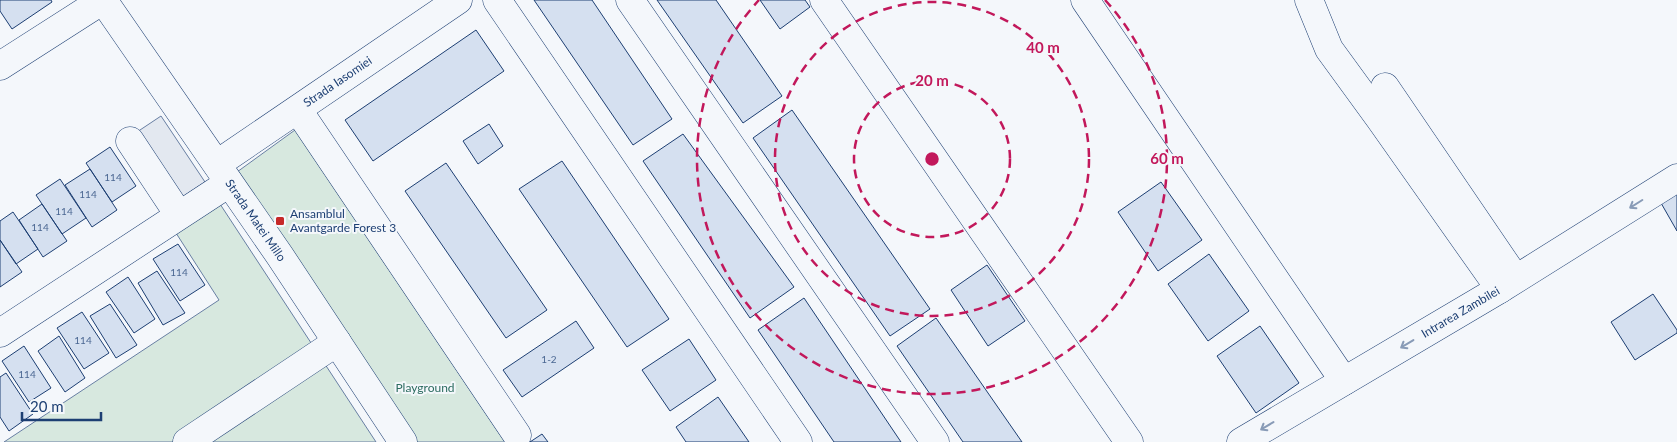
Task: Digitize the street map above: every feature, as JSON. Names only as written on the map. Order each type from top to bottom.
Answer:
[{"type":"street","points":[[3,59],[103,0]]},
{"type":"street","name":"Strada Matei Millo","points":[[103,0],[223,174],[403,442]]},
{"type":"street","name":"Strada Iasomiei","points":[[0,333],[179,215],[223,174],[298,110],[458,0]]},
{"type":"street","points":[[497,0],[798,442]]},
{"type":"street","points":[[630,0],[935,442]]},
{"type":"street","points":[[824,0],[1129,442]]},
{"type":"street","points":[[1085,0],[1344,381]]},
{"type":"street","points":[[1309,0],[1329,49],[1380,119],[1508,284]]},
{"type":"street","points":[[1385,86],[1508,284]]},
{"type":"street","points":[[298,110],[517,435]]},
{"type":"street","points":[[130,142],[179,215]]},
{"type":"street","name":"Intrarea Zambilei","points":[[1241,442],[1508,284],[1677,178]]},
{"type":"street","points":[[187,442],[336,342]]},
{"type":"green space","name":"Playground","points":[[295,130],[505,442],[416,442],[237,172]]},
{"type":"green space","points":[[220,204],[376,442],[4,442],[219,300],[176,233]]},
{"type":"shaded area","points":[[161,116],[205,182],[163,210],[119,144]]},
{"type":"building","points":[[0,0],[51,0],[52,2],[12,29],[0,11]]},
{"type":"building","points":[[534,0],[592,0],[672,119],[633,145]]},
{"type":"building","points":[[657,0],[716,0],[782,96],[743,123]]},
{"type":"building","points":[[760,0],[805,0],[810,7],[780,29]]},
{"type":"building","points":[[476,30],[504,71],[373,161],[345,120]]},
{"type":"building","points":[[792,110],[930,309],[890,336],[753,138]]},
{"type":"building","points":[[489,124],[503,146],[478,164],[463,141]]},
{"type":"building","points":[[683,134],[794,287],[750,318],[643,161]]},
{"type":"building","points":[[110,147],[136,186],[112,202],[86,163]]},
{"type":"building","points":[[562,161],[669,319],[627,347],[519,189]]},
{"type":"building","points":[[446,163],[547,310],[506,338],[405,191]]},
{"type":"building","points":[[90,169],[117,210],[92,227],[65,185]]},
{"type":"building","points":[[60,179],[86,218],[62,234],[36,195]]},
{"type":"building","points":[[1161,182],[1202,240],[1158,271],[1118,212]]},
{"type":"building","points":[[1677,193],[1677,231],[1661,203]]},
{"type":"building","points":[[42,204],[67,241],[43,257],[19,220]]},
{"type":"building","points":[[13,212],[38,249],[16,264],[0,240],[0,221]]},
{"type":"building","points":[[0,240],[22,272],[0,287]]},
{"type":"building","points":[[178,244],[205,285],[180,301],[153,259]]},
{"type":"building","points":[[1209,254],[1249,311],[1208,341],[1168,284]]},
{"type":"building","points":[[987,265],[1025,321],[988,346],[951,290]]},
{"type":"building","points":[[157,271],[185,313],[163,325],[138,283]]},
{"type":"building","points":[[128,277],[155,319],[134,333],[106,292]]},
{"type":"building","points":[[1653,294],[1677,330],[1677,333],[1635,360],[1611,322]]},
{"type":"building","points":[[804,298],[901,442],[834,442],[758,330]]},
{"type":"building","points":[[110,304],[137,345],[116,358],[90,316]]},
{"type":"building","points":[[82,312],[109,353],[84,369],[57,328]]},
{"type":"building","points":[[936,318],[1022,442],[963,442],[897,346]]},
{"type":"building","points":[[576,321],[594,348],[522,397],[503,370]]},
{"type":"building","points":[[1260,326],[1299,383],[1256,413],[1217,356]]},
{"type":"building","points":[[59,336],[85,378],[65,392],[38,351]]},
{"type":"building","points":[[689,339],[716,380],[670,411],[642,370]]},
{"type":"building","points":[[24,346],[51,388],[29,402],[2,361]]},
{"type":"building","points":[[6,373],[33,414],[9,431],[0,417],[0,377]]},
{"type":"building","points":[[718,397],[749,442],[686,442],[676,427]]},
{"type":"building","points":[[542,434],[548,442],[530,442]]},
{"type":"place","name":"Ansamblul Avantgarde Forest 3","points":[[280,221]]}]
